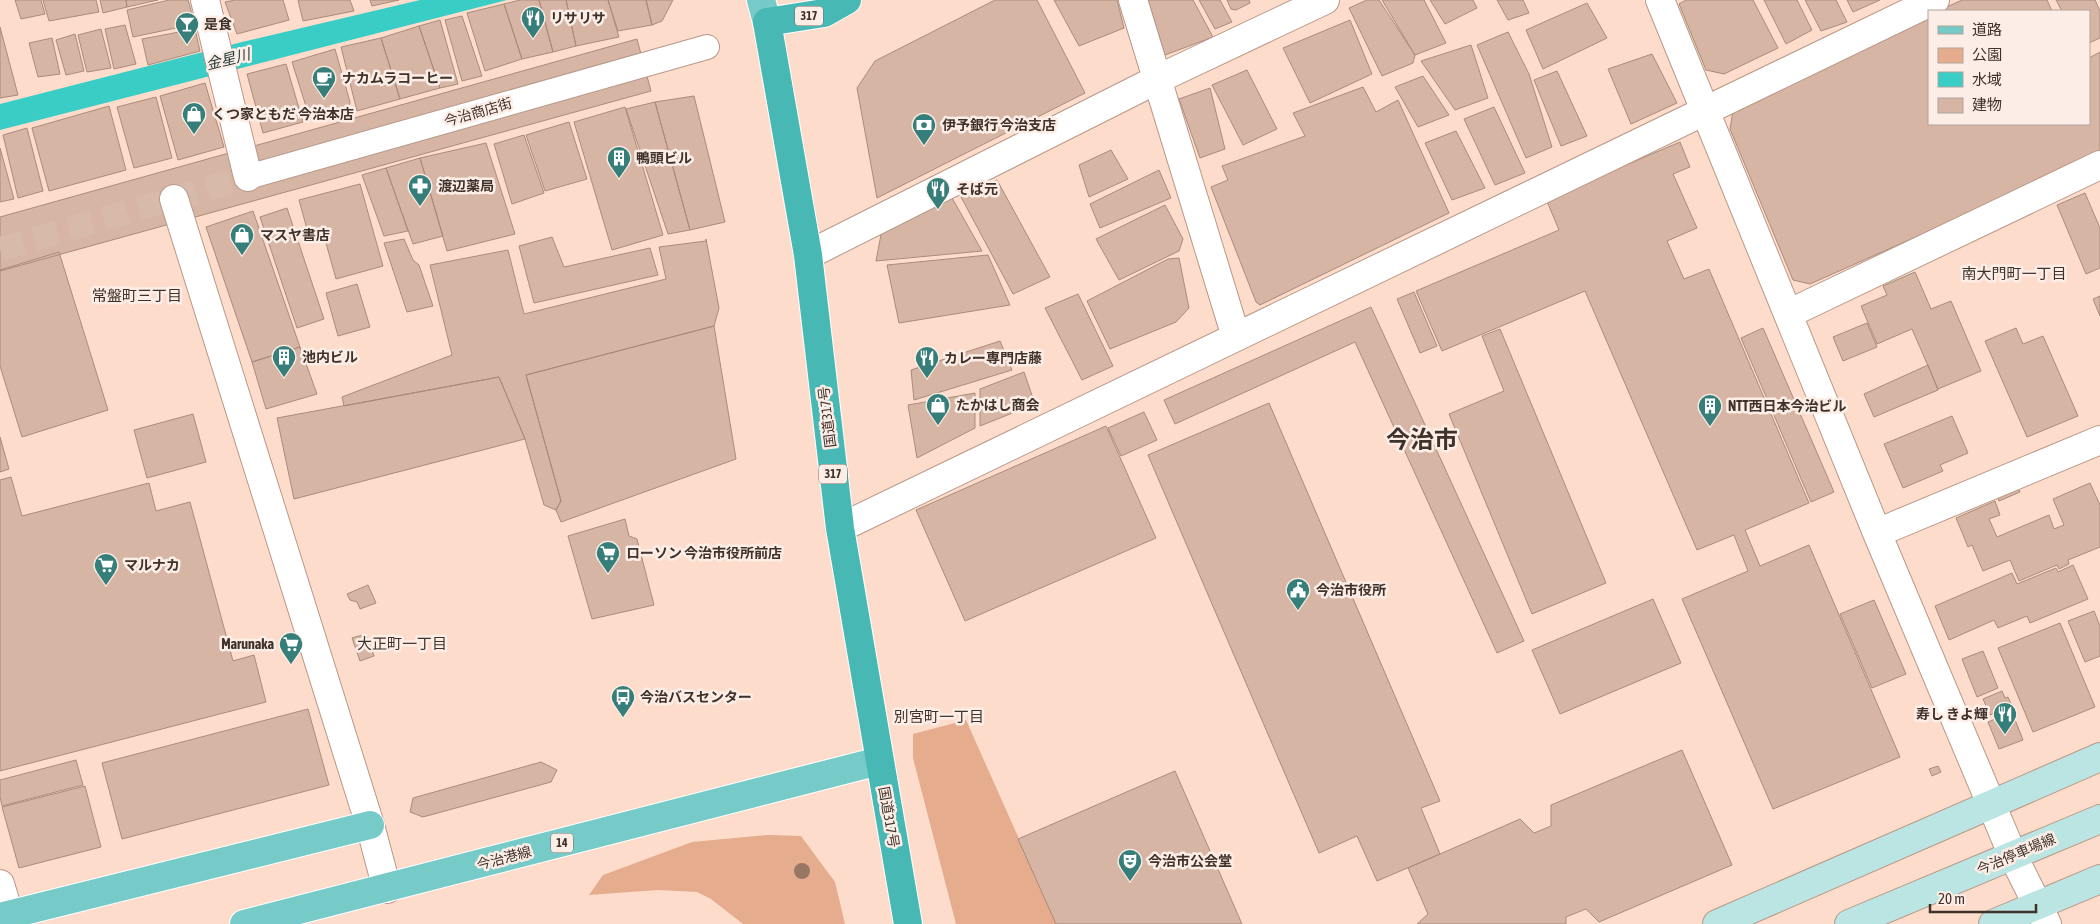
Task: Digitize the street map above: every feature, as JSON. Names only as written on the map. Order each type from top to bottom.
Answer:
[{"type":"highway","name":"国道317号","points":[[847,0],[824,13],[764,11],[808,255],[840,528],[908,924]]},
{"type":"main road","points":[[1717,924],[2100,757]]},
{"type":"main road","name":"今治港線","points":[[244,924],[312,916],[387,889],[879,761]]},
{"type":"main road","name":"今治停車場線","points":[[1849,924],[2100,819]]},
{"type":"main road","points":[[7,919],[370,825]]},
{"type":"main road","points":[[1992,924],[2042,915],[2100,879]]},
{"type":"street","points":[[205,0],[248,177]]},
{"type":"street","points":[[1133,0],[1236,338]]},
{"type":"street","points":[[808,255],[1158,79],[1325,0]]},
{"type":"street","points":[[1660,0],[1877,533],[2013,856],[2042,915]]},
{"type":"street","points":[[840,528],[1935,0]]},
{"type":"street","name":"今治商店街","points":[[248,177],[708,47]]},
{"type":"street","points":[[1788,314],[2100,165]]},
{"type":"street","points":[[174,199],[370,825],[387,889]]},
{"type":"street","points":[[1877,533],[2100,440]]},
{"type":"street","points":[[0,884],[7,919]]},
{"type":"green space","points":[[966,720],[1057,924],[956,924],[913,758],[913,734]]},
{"type":"green space","points":[[767,835],[801,836],[835,882],[845,924],[743,924],[711,899],[697,892],[658,890],[589,895],[603,875],[692,842]]},
{"type":"water","name":"金星川","points":[[420,0],[507,0],[0,130],[0,104],[242,42]]},
{"type":"building","points":[[15,0],[41,0],[45,14],[21,19]]},
{"type":"building","points":[[43,0],[96,0],[99,12],[49,21]]},
{"type":"building","points":[[100,0],[126,0],[127,7],[103,13]]},
{"type":"building","points":[[126,0],[158,0],[127,7]]},
{"type":"building","points":[[169,0],[188,0],[195,24],[133,37],[127,10]]},
{"type":"building","points":[[235,0],[283,0],[289,20],[237,34],[225,2]]},
{"type":"building","points":[[298,0],[350,0],[354,11],[303,21]]},
{"type":"building","points":[[370,0],[399,0],[372,6]]},
{"type":"building","points":[[520,0],[539,0],[553,52],[522,59],[504,4]]},
{"type":"building","points":[[539,0],[566,0],[576,46],[553,52]]},
{"type":"building","points":[[566,0],[608,0],[619,37],[576,46]]},
{"type":"building","points":[[608,0],[646,0],[652,25],[618,31]]},
{"type":"building","points":[[646,0],[673,0],[662,21],[652,25]]},
{"type":"building","name":"伊予銀行 今治支店","points":[[995,0],[1037,0],[1085,93],[877,198],[857,88],[875,61]]},
{"type":"building","points":[[1054,0],[1117,0],[1124,28],[1079,46]]},
{"type":"building","points":[[1148,0],[1193,0],[1213,37],[1165,55]]},
{"type":"building","points":[[1199,0],[1220,0],[1232,22],[1215,29]]},
{"type":"building","points":[[1227,0],[1249,0],[1250,3],[1236,10],[1231,9]]},
{"type":"building","points":[[1367,0],[1379,0],[1415,55],[1413,63],[1382,76],[1349,8]]},
{"type":"building","points":[[1382,0],[1424,0],[1446,43],[1415,55]]},
{"type":"building","points":[[1430,0],[1473,0],[1477,8],[1445,24]]},
{"type":"building","points":[[1497,0],[1523,0],[1529,13],[1508,20]]},
{"type":"building","points":[[1686,0],[1753,0],[1778,48],[1724,74],[1706,70],[1679,4]]},
{"type":"building","points":[[1764,0],[1797,0],[1812,30],[1786,44]]},
{"type":"building","points":[[1805,0],[1836,0],[1847,22],[1821,31]]},
{"type":"building","points":[[1847,0],[1880,0],[1853,12]]},
{"type":"building","points":[[1962,0],[2047,0],[2052,10],[1940,10]]},
{"type":"building","points":[[2056,0],[2095,0],[2100,11],[2100,38],[2090,43],[2090,10],[2061,10]]},
{"type":"building","points":[[1587,3],[1607,38],[1543,69],[1526,30]]},
{"type":"building","points":[[504,4],[522,59],[485,71],[467,13]]},
{"type":"building","points":[[462,16],[482,76],[462,81],[445,20]]},
{"type":"building","points":[[1928,16],[1928,125],[2090,125],[2090,57],[2100,52],[2100,155],[1810,284],[1793,280],[1730,129],[1733,110]]},
{"type":"building","points":[[440,20],[458,84],[440,88],[419,26]]},
{"type":"building","points":[[1350,20],[1372,74],[1310,103],[1283,48]]},
{"type":"building","points":[[125,25],[136,64],[114,69],[105,29]]},
{"type":"building","points":[[419,26],[440,88],[400,99],[381,38]]},
{"type":"building","points":[[0,27],[18,95],[0,98]]},
{"type":"building","points":[[101,29],[111,68],[87,72],[78,35]]},
{"type":"building","points":[[195,29],[200,51],[148,65],[142,39]]},
{"type":"building","points":[[1508,32],[1529,74],[1552,147],[1526,158],[1477,45]]},
{"type":"building","points":[[75,34],[84,71],[66,75],[56,40]]},
{"type":"building","points":[[52,38],[60,74],[38,77],[29,43]]},
{"type":"building","points":[[381,38],[400,99],[357,111],[341,47]]},
{"type":"building","points":[[637,39],[651,91],[0,271],[0,217]]},
{"type":"building","points":[[1471,45],[1488,98],[1455,110],[1421,61]]},
{"type":"building","points":[[335,49],[350,102],[349,110],[310,119],[292,62]]},
{"type":"building","points":[[1652,54],[1677,103],[1631,124],[1608,69]]},
{"type":"building","points":[[286,64],[303,122],[263,133],[247,74]]},
{"type":"building","points":[[1247,70],[1277,129],[1243,145],[1212,85]]},
{"type":"building","points":[[1557,71],[1587,136],[1561,146],[1534,80]]},
{"type":"building","points":[[1423,76],[1449,115],[1418,127],[1395,87]]},
{"type":"building","points":[[205,83],[224,147],[178,160],[160,96]]},
{"type":"building","points":[[1363,87],[1376,112],[1398,100],[1449,213],[1260,305],[1256,302],[1211,187],[1228,180],[1222,166],[1305,136],[1293,113]]},
{"type":"building","points":[[1210,88],[1225,149],[1200,158],[1179,99]]},
{"type":"building","points":[[694,96],[725,222],[690,230],[655,102]]},
{"type":"building","points":[[156,97],[172,158],[134,168],[117,107]]},
{"type":"building","points":[[655,102],[690,230],[668,234],[626,109]]},
{"type":"building","points":[[109,106],[126,170],[49,191],[32,128]]},
{"type":"building","name":"鴨頭ビル","points":[[625,107],[663,235],[612,250],[574,122]]},
{"type":"building","points":[[1494,107],[1525,173],[1495,185],[1464,119]]},
{"type":"building","points":[[569,122],[587,179],[545,191],[526,135]]},
{"type":"building","points":[[27,128],[43,191],[18,198],[3,135]]},
{"type":"building","points":[[1456,131],[1485,188],[1452,200],[1425,143]]},
{"type":"building","points":[[524,135],[544,193],[512,204],[494,144]]},
{"type":"building","name":"NTT西日本今治ビル","points":[[1680,142],[1690,167],[1673,174],[1697,228],[1667,241],[1684,279],[1709,269],[1809,503],[1745,530],[1760,566],[1809,545],[1900,757],[1773,809],[1682,599],[1748,571],[1734,535],[1697,550],[1585,291],[1442,351],[1416,291],[1559,230],[1546,199]]},
{"type":"building","points":[[486,143],[515,234],[447,251],[420,158]]},
{"type":"building","points":[[0,148],[14,199],[0,202]]},
{"type":"building","points":[[1111,150],[1128,179],[1089,197],[1079,165]]},
{"type":"building","points":[[420,158],[443,236],[413,244],[386,168]]},
{"type":"building","points":[[386,168],[408,231],[384,236],[362,175]]},
{"type":"building","points":[[1159,170],[1171,198],[1100,228],[1090,204]]},
{"type":"building","points":[[997,180],[1050,277],[1013,294],[961,197]]},
{"type":"building","points":[[360,184],[383,266],[336,279],[324,236],[310,240],[299,200]]},
{"type":"building","points":[[2085,193],[2100,228],[2100,268],[2086,274],[2057,205]]},
{"type":"building","points":[[951,196],[982,251],[876,261],[883,224]]},
{"type":"building","points":[[1165,205],[1183,239],[1179,251],[1119,280],[1096,239]]},
{"type":"building","points":[[287,208],[324,319],[297,328],[260,217]]},
{"type":"building","points":[[253,211],[300,347],[252,362],[206,227]]},
{"type":"building","points":[[552,237],[564,267],[650,248],[658,275],[534,303],[519,246]]},
{"type":"building","points":[[404,239],[413,260],[419,265],[433,306],[407,312],[384,243]]},
{"type":"building","points":[[706,239],[719,308],[714,326],[526,375],[561,501],[556,510],[544,505],[525,439],[499,377],[344,406],[342,397],[452,355],[430,265],[508,250],[524,314],[666,279],[659,247],[706,241]]},
{"type":"building","points":[[59,252],[108,410],[22,437],[0,366],[0,270]]},
{"type":"building","points":[[988,255],[1010,305],[899,323],[887,265]]},
{"type":"building","points":[[1179,258],[1189,308],[1176,322],[1110,349],[1087,301],[1168,259]]},
{"type":"building","points":[[1915,272],[1931,309],[1951,301],[1981,371],[1938,389],[1912,329],[1877,344],[1861,306],[1887,295],[1883,286]]},
{"type":"building","points":[[357,284],[370,327],[338,336],[326,293]]},
{"type":"building","points":[[1414,292],[1437,346],[1420,353],[1397,299]]},
{"type":"building","points":[[1078,294],[1113,366],[1082,380],[1045,308]]},
{"type":"building","points":[[2100,296],[2100,316],[2093,299]]},
{"type":"building","points":[[1371,307],[1524,641],[1497,653],[1355,342],[1175,424],[1164,400]]},
{"type":"building","points":[[1867,323],[1877,347],[1843,361],[1833,337]]},
{"type":"building","points":[[714,326],[736,459],[561,522],[556,510],[561,501],[526,375]]},
{"type":"building","points":[[1763,328],[1834,492],[1811,502],[1741,338]]},
{"type":"building","points":[[2016,328],[2023,344],[2043,336],[2078,416],[2027,437],[1985,341]]},
{"type":"building","points":[[1500,329],[1606,583],[1532,614],[1449,414],[1504,391],[1482,336]]},
{"type":"building","points":[[1000,341],[1012,370],[914,400],[911,370]]},
{"type":"building","name":"池内ビル","points":[[300,347],[317,394],[266,409],[252,362]]},
{"type":"building","points":[[1928,365],[1938,390],[1874,417],[1864,394]]},
{"type":"building","points":[[1024,372],[1035,404],[980,426],[980,389]]},
{"type":"building","points":[[499,377],[525,439],[294,499],[277,418]]},
{"type":"building","points":[[975,393],[975,428],[917,458],[908,405]]},
{"type":"building","points":[[1269,403],[1440,801],[1421,808],[1440,854],[1377,881],[1357,836],[1319,853],[1148,455]]},
{"type":"building","points":[[1144,412],[1157,440],[1121,456],[1108,428]]},
{"type":"building","points":[[193,414],[206,462],[147,478],[134,430]]},
{"type":"building","points":[[1952,416],[1968,453],[1940,465],[1943,471],[1903,488],[1884,444]]},
{"type":"building","points":[[1106,426],[1156,538],[965,621],[916,510]]},
{"type":"building","points":[[0,437],[9,469],[0,472]]},
{"type":"building","name":"マルナカ","points":[[11,477],[22,516],[149,483],[156,511],[190,502],[233,661],[254,655],[266,702],[0,771],[0,480]]},
{"type":"building","points":[[2090,483],[2100,505],[2100,547],[2068,560],[2069,564],[2059,569],[2057,565],[2019,581],[2010,560],[1983,571],[1972,545],[1968,547],[1956,518],[1995,501],[2000,515],[1989,519],[1997,537],[2049,515],[2054,529],[2064,525],[2053,499]]},
{"type":"building","points":[[2017,485],[2020,492],[1999,501],[1996,494]]},
{"type":"building","points":[[625,519],[629,536],[637,539],[654,605],[592,619],[568,536]]},
{"type":"building","points":[[2073,565],[2088,599],[2030,623],[2027,616],[1998,628],[1994,620],[1949,640],[1935,606],[2012,573],[2017,584],[2056,568],[2058,572]]},
{"type":"building","points":[[368,585],[376,603],[360,609],[357,602],[350,600],[347,594]]},
{"type":"building","points":[[1653,599],[1681,663],[1560,714],[1532,650]]},
{"type":"building","points":[[1874,600],[1906,674],[1872,688],[1840,614]]},
{"type":"building","points":[[2094,611],[2100,626],[2100,656],[2085,662],[2068,621]]},
{"type":"building","points":[[2060,623],[2095,707],[2033,732],[1998,648]]},
{"type":"building","points":[[366,634],[374,656],[360,661],[352,638]]},
{"type":"building","points":[[1983,651],[1998,688],[1977,697],[1962,659]]},
{"type":"building","points":[[2002,691],[2005,698],[2008,697],[2012,706],[1990,715],[1983,699]]},
{"type":"building","points":[[308,709],[329,785],[122,839],[102,763]]},
{"type":"building","points":[[2012,712],[2023,740],[1999,749],[1988,722]]},
{"type":"building","points":[[1682,750],[1732,865],[1599,922],[1586,909],[1566,917],[1566,924],[1417,924],[1428,914],[1408,868],[1520,819],[1534,833],[1551,826],[1551,805]]},
{"type":"building","points":[[76,760],[83,785],[2,806],[0,780]]},
{"type":"building","points":[[541,762],[557,770],[551,782],[423,817],[410,812],[413,798]]},
{"type":"building","points":[[1938,766],[1941,772],[1932,776],[1929,769]]},
{"type":"building","name":"今治市公会堂","points":[[1175,771],[1242,924],[1056,924],[1018,839]]},
{"type":"building","points":[[85,786],[101,847],[19,868],[2,807]]},
{"type":"tunnel","points":[[0,249],[248,177]]},
{"type":"place","name":"リサリサ","points":[[533,39]]},
{"type":"place","name":"是食","points":[[187,45]]},
{"type":"place","name":"ナカムラコーヒー","points":[[324,99]]},
{"type":"place","name":"くつ家ともだ 今治本店","points":[[194,135]]},
{"type":"place","name":"伊予銀行 今治支店","points":[[924,146]]},
{"type":"place","name":"鴨頭ビル","points":[[619,179]]},
{"type":"place","name":"渡辺薬局","points":[[420,207]]},
{"type":"place","name":"そば元","points":[[938,210]]},
{"type":"place","name":"マスヤ書店","points":[[242,256]]},
{"type":"place","name":"池内ビル","points":[[284,378]]},
{"type":"place","name":"カレー専門店藤","points":[[927,379]]},
{"type":"place","name":"たかはし商会","points":[[938,426]]},
{"type":"place","name":"NTT西日本今治ビル","points":[[1710,427]]},
{"type":"place","name":"ローソン 今治市役所前店","points":[[608,574]]},
{"type":"place","name":"マルナカ","points":[[106,586]]},
{"type":"place","name":"今治市役所","points":[[1298,611]]},
{"type":"place","name":"Marunaka","points":[[291,665]]},
{"type":"place","name":"今治バスセンター","points":[[623,718]]},
{"type":"place","name":"寿し きよ輝","points":[[2005,735]]},
{"type":"place","name":"今治市公会堂","points":[[1130,882]]},
{"type":"district","name":"南大門町一丁目","points":[[2014,273]]},
{"type":"district","name":"常盤町三丁目","points":[[137,295]]},
{"type":"district","name":"今治市","points":[[1422,439]]},
{"type":"district","name":"大正町一丁目","points":[[402,643]]},
{"type":"district","name":"別宮町一丁目","points":[[939,716]]}]
